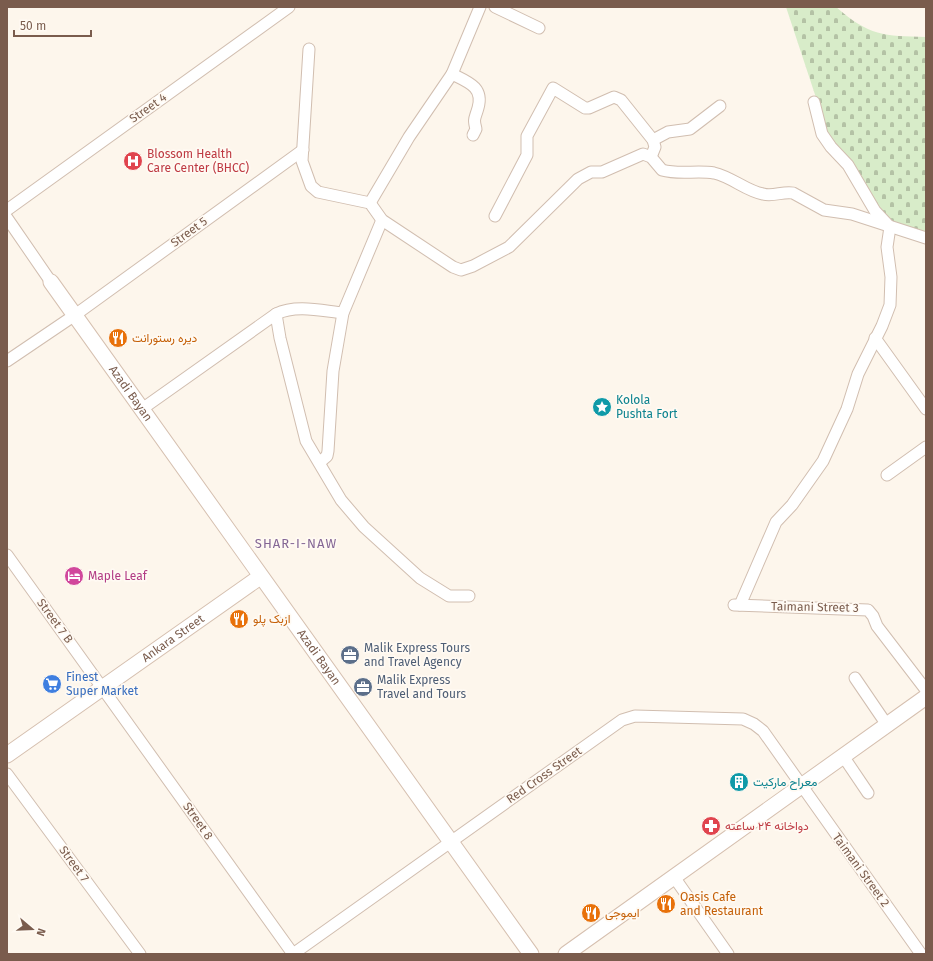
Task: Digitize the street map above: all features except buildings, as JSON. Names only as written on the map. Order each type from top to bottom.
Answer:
[{"type":"main road","name":"Azadi Bayan","points":[[51,282],[260,577],[299,628],[531,954]]},
{"type":"main road","name":"Ankara Street","points":[[7,755],[260,577]]},
{"type":"main road","points":[[566,954],[926,697]]},
{"type":"street","name":"Street 4","points":[[7,210],[289,7]]},
{"type":"street","points":[[370,203],[409,137],[452,74],[480,7]]},
{"type":"street","points":[[495,7],[539,28]]},
{"type":"street","points":[[309,49],[303,166],[311,186],[318,192],[370,203],[382,220],[453,267],[461,270],[480,263],[509,247],[524,234],[548,207],[585,174],[591,172],[602,172],[643,154],[651,157],[662,170],[714,173],[727,177],[758,193],[773,195],[788,192],[793,193],[800,199],[824,210],[852,214],[926,238]]},
{"type":"street","points":[[452,74],[472,84],[476,88],[479,105],[473,120],[476,129],[473,135]]},
{"type":"street","points":[[495,216],[527,155],[527,136],[553,88],[585,108],[589,108],[607,99],[617,98],[621,100],[653,140],[655,147],[651,157]]},
{"type":"street","points":[[814,102],[822,134],[831,147],[848,165],[874,211],[890,227]]},
{"type":"street","points":[[653,140],[668,132],[690,129],[720,106]]},
{"type":"street","name":"Street 5","points":[[7,361],[75,315],[303,150]]},
{"type":"street","points":[[7,218],[51,282]]},
{"type":"street","points":[[320,462],[327,456],[328,451],[333,371],[343,313],[382,220]]},
{"type":"street","points":[[890,227],[887,247],[891,277],[890,305],[882,326],[875,338],[926,409]]},
{"type":"street","points":[[142,409],[276,314],[284,310],[296,309],[343,313]]},
{"type":"street","points":[[276,314],[280,338],[306,442],[320,462],[341,500],[364,527],[420,578],[449,596],[469,596]]},
{"type":"street","name":"Taimani Street 3","points":[[875,338],[858,374],[847,409],[824,461],[792,505],[776,522],[737,605],[868,610],[873,616],[877,626],[926,690]]},
{"type":"street","points":[[887,475],[926,447]]},
{"type":"street","name":"Street 7 B","points":[[7,555],[103,687]]},
{"type":"street","points":[[855,678],[887,725]]},
{"type":"street","name":"Street 8","points":[[103,687],[293,954]]},
{"type":"street","name":"Red Cross Street","points":[[293,954],[622,720],[635,716],[743,719],[754,724],[763,731],[801,786]]},
{"type":"street","points":[[843,756],[868,793]]},
{"type":"street","name":"Street 7","points":[[7,774],[140,954]]},
{"type":"street","name":"Taimani Street 2","points":[[801,786],[920,954]]},
{"type":"street","points":[[674,876],[728,954]]},
{"type":"green space","points":[[786,7],[836,7],[858,24],[868,29],[888,35],[926,37],[926,233],[893,222],[875,202],[845,153],[830,140]]},
{"type":"place","name":"Blossom Health Care Center (BHCC)","points":[[133,161]]},
{"type":"place","name":"دیره رستورانت","points":[[118,338]]},
{"type":"place","name":"Kolola Pushta Fort","points":[[602,407]]},
{"type":"place","name":"Maple Leaf","points":[[74,576]]},
{"type":"place","name":"ازبک پلو","points":[[239,619]]},
{"type":"place","name":"Malik Express Tours and Travel Agency","points":[[350,655]]},
{"type":"place","name":"Finest Super Market","points":[[52,684]]},
{"type":"place","name":"Malik Express Travel and Tours","points":[[363,687]]},
{"type":"place","name":"معراح مارکیت","points":[[739,782]]},
{"type":"place","name":"دواخانه ۲۴ ساعته","points":[[711,826]]},
{"type":"place","name":"Oasis Cafe and Restaurant","points":[[666,904]]},
{"type":"place","name":"ایموجی","points":[[591,913]]},
{"type":"district","name":"SHAR-I-NAW","points":[[296,543]]}]
